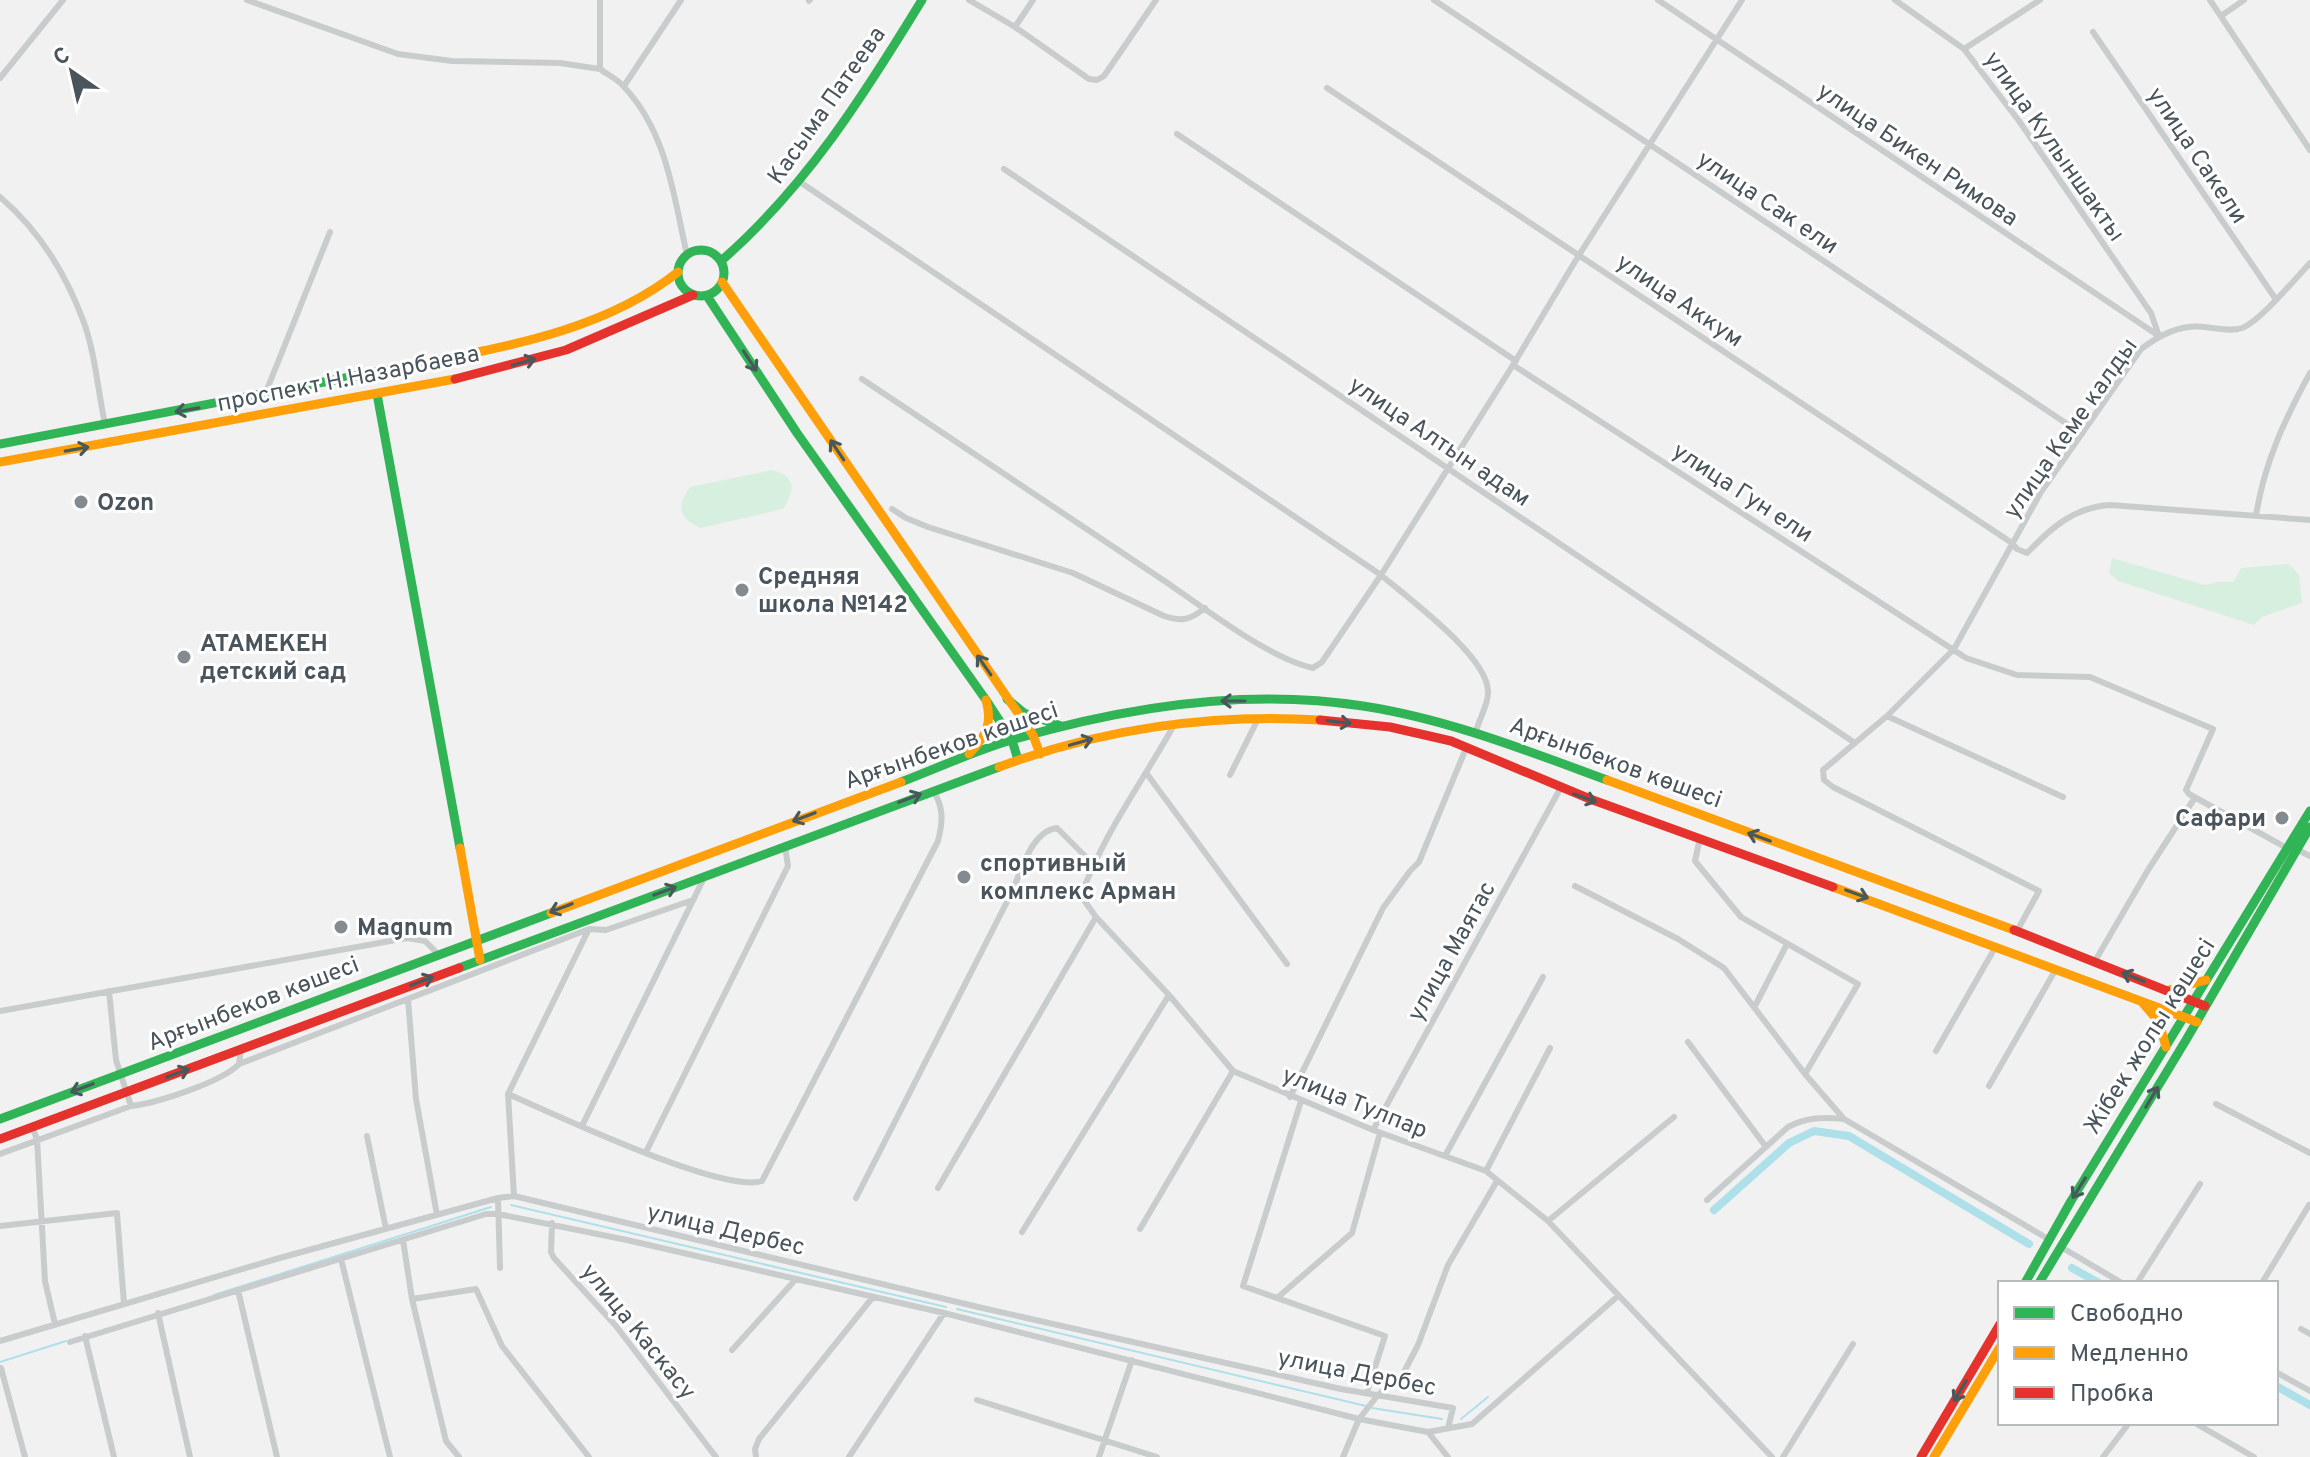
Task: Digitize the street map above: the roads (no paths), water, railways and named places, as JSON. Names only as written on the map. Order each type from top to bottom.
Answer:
[{"type":"main road","name":"Касыма Патеева","points":[[721,261],[741,245],[800,182],[862,97],[922,0]]},
{"type":"main road","points":[[699,250],[711,253],[721,261],[724,271],[716,291],[707,296],[693,295],[681,286],[678,272],[687,255],[699,250]]},
{"type":"main road","name":"проспект Н.Назарбаева","points":[[0,444],[264,397],[480,351],[568,327],[631,305],[666,284],[678,272]]},
{"type":"main road","points":[[722,282],[1033,735],[1040,754]]},
{"type":"main road","name":"проспект Н.Назарбаева","points":[[0,462],[475,375],[566,350],[693,295]]},
{"type":"main road","points":[[707,296],[797,433],[986,700],[1012,740],[1018,760]]},
{"type":"main road","points":[[377,394],[480,960]]},
{"type":"main road","points":[[1007,699],[1024,713],[1063,727]]},
{"type":"main road","points":[[967,756],[991,725],[986,700]]},
{"type":"main road","name":"Арғынбеков көшесі","points":[[0,1119],[1012,740],[1094,719],[1219,701],[1293,701],[1363,706],[1476,732],[2017,931],[2205,1006]]},
{"type":"main road","name":"Арғынбеков көшесі","points":[[0,1139],[1018,760],[1096,738],[1174,725],[1258,719],[1310,719],[1358,724],[1420,734],[1467,746],[1560,789],[1821,880],[2197,1022]]},
{"type":"main road","name":"Жібек жолы көшесі","points":[[2040,1281],[2197,1022],[2310,811]]},
{"type":"main road","name":"Жібек жолы көшесі","points":[[2026,1281],[2071,1201],[2206,980],[2292,848],[2310,827]]},
{"type":"main road","points":[[1821,880],[1828,863]]},
{"type":"main road","points":[[2166,990],[2206,980]]},
{"type":"main road","points":[[2141,1000],[2159,1022],[2166,1047]]},
{"type":"main road","points":[[1922,1455],[1998,1327]]},
{"type":"main road","points":[[1935,1457],[1998,1350]]},
{"type":"street","points":[[0,78],[63,0]]},
{"type":"street","points":[[247,0],[398,54],[452,61],[560,63],[600,69],[624,86],[653,126],[668,169],[687,255]]},
{"type":"street","points":[[600,0],[600,69]]},
{"type":"street","points":[[624,86],[681,0]]},
{"type":"street","points":[[969,0],[1015,27],[1089,79],[1097,80],[1104,76],[1156,0]]},
{"type":"street","points":[[1015,27],[1033,0]]},
{"type":"street","name":"улица Сак ели","points":[[1434,0],[2082,434]]},
{"type":"street","name":"улица Бикен Римова","points":[[1658,0],[2159,336]]},
{"type":"street","points":[[862,379],[1272,651],[1313,668],[1322,662],[1381,575],[1515,363],[1579,255],[1742,0]]},
{"type":"street","name":"улица Кулыншакты","points":[[1895,0],[1964,49],[2019,121],[2151,313],[2159,336]]},
{"type":"street","points":[[1964,49],[2040,0]]},
{"type":"street","points":[[2210,0],[2310,150]]},
{"type":"street","points":[[2221,16],[2244,0]]},
{"type":"street","name":"улица Сакели","points":[[2093,32],[2275,298]]},
{"type":"street","name":"улица Аккум","points":[[1327,88],[2012,543]]},
{"type":"street","name":"улица Гун ели","points":[[1177,134],[1515,363],[1966,658],[2017,675],[2090,677],[2213,729],[2186,790],[2194,799]]},
{"type":"street","name":"улица Алтын адам","points":[[1004,169],[1855,743]]},
{"type":"street","points":[[800,182],[1381,575],[1454,637],[1487,677],[1489,695],[1476,732]]},
{"type":"street","points":[[0,197],[22,215],[58,262],[84,322],[105,424]]},
{"type":"street","points":[[264,397],[330,232]]},
{"type":"street","name":"улица Кеме калды","points":[[2017,931],[2039,891],[1833,787],[1824,780],[1823,770],[1887,716],[1954,649],[2041,492],[2141,349],[2175,329],[2199,326],[2241,328],[2261,314],[2310,263]]},
{"type":"street","points":[[2256,516],[2261,483],[2270,455],[2310,373]]},
{"type":"street","points":[[2012,543],[2027,553],[2057,524],[2091,506],[2310,520]]},
{"type":"street","points":[[892,509],[928,527],[1073,573],[1164,616],[1180,621],[1193,618],[1205,608]]},
{"type":"street","points":[[1887,716],[2063,797]]},
{"type":"street","points":[[1230,775],[1258,719]]},
{"type":"street","name":"улица Тулпар","points":[[1174,725],[1093,864],[1081,896],[1096,917],[1169,995],[1233,1071],[1290,1097],[1486,1171],[1548,1221],[1772,1457]]},
{"type":"street","points":[[1290,1097],[1383,908],[1419,862],[1467,746]]},
{"type":"street","points":[[1147,774],[1287,964]]},
{"type":"street","name":"улица Маятас","points":[[1277,1298],[1352,1233],[1377,1131],[1560,789]]},
{"type":"street","points":[[508,1094],[646,1152],[725,1181],[753,1184],[762,1181],[938,841],[944,819],[939,799],[933,790]]},
{"type":"street","points":[[2095,961],[2194,799],[2310,856]]},
{"type":"street","points":[[856,1198],[1034,845],[1045,833],[1057,828],[1093,864]]},
{"type":"street","points":[[1700,838],[1695,861],[1741,917],[1858,984],[1805,1074]]},
{"type":"street","points":[[646,1152],[788,866],[785,846]]},
{"type":"street","points":[[582,1126],[705,876]]},
{"type":"street","points":[[1575,886],[1711,958],[1724,968],[1805,1074],[1844,1119],[2050,1240]]},
{"type":"street","points":[[514,1196],[508,1094],[589,929],[592,918],[586,899]]},
{"type":"street","points":[[0,1154],[131,1106],[153,1102],[222,1077],[239,1064],[589,929],[606,930],[693,900]]},
{"type":"street","points":[[938,1188],[1096,917]]},
{"type":"street","points":[[0,1011],[407,938],[425,941],[438,954]]},
{"type":"street","points":[[1755,1006],[1787,944]]},
{"type":"street","points":[[1936,1051],[1996,945]]},
{"type":"street","points":[[1989,1086],[2056,969]]},
{"type":"street","points":[[1445,1156],[1543,977]]},
{"type":"street","points":[[109,991],[116,1060],[131,1106]]},
{"type":"street","points":[[1022,1232],[1169,995]]},
{"type":"street","points":[[408,999],[416,1099],[437,1215]]},
{"type":"street","points":[[1688,1042],[1766,1147]]},
{"type":"street","points":[[1486,1171],[1550,1048]]},
{"type":"street","points":[[239,1064],[241,1049]]},
{"type":"street","points":[[1140,1229],[1233,1071]]},
{"type":"street","points":[[1301,1101],[1243,1286],[1385,1336],[1367,1392]]},
{"type":"street","points":[[2216,1104],[2310,1153]]},
{"type":"street","points":[[1548,1221],[1674,1117]]},
{"type":"street","points":[[1707,1200],[1788,1127],[1802,1120],[1820,1117],[1844,1119]]},
{"type":"street","points":[[32,1127],[37,1139],[45,1281],[55,1324]]},
{"type":"street","points":[[367,1136],[386,1229]]},
{"type":"street","points":[[1343,1457],[1359,1419],[1378,1395],[1403,1374],[1418,1345],[1448,1265],[1497,1181]]},
{"type":"street","points":[[2138,1281],[2200,1184]]},
{"type":"street","name":"улица Дербес","points":[[0,1341],[386,1229],[514,1196],[978,1307],[1341,1389],[1453,1408],[1448,1428]]},
{"type":"street","points":[[498,1198],[500,1268]]},
{"type":"street","points":[[2263,1281],[2309,1205]]},
{"type":"street","points":[[0,1226],[117,1213],[124,1304]]},
{"type":"street","name":"улица Дербес","points":[[70,1342],[486,1214],[498,1214],[552,1223],[944,1313],[1359,1419],[1428,1432],[1448,1457]]},
{"type":"street","name":"улица Каскасу","points":[[552,1223],[551,1252],[554,1258],[616,1326],[716,1457]]},
{"type":"street","points":[[403,1240],[412,1299],[446,1441],[459,1457]]},
{"type":"street","points":[[2061,1247],[2119,1281]]},
{"type":"street","points":[[341,1259],[390,1457]]},
{"type":"street","points":[[732,1350],[796,1279]]},
{"type":"street","points":[[412,1299],[476,1289],[502,1346],[589,1457]]},
{"type":"street","points":[[238,1290],[277,1457]]},
{"type":"street","points":[[1428,1432],[1472,1424],[1618,1296]]},
{"type":"street","points":[[756,1457],[759,1439],[873,1297]]},
{"type":"street","points":[[158,1313],[190,1457]]},
{"type":"street","points":[[849,1457],[944,1313]]},
{"type":"street","points":[[2301,1329],[2310,1334]]},
{"type":"street","points":[[85,1336],[114,1457]]},
{"type":"street","points":[[1783,1457],[1853,1344]]},
{"type":"street","points":[[1099,1457],[1132,1360]]},
{"type":"street","points":[[1,1368],[25,1457]]},
{"type":"street","points":[[2278,1373],[2310,1391]]},
{"type":"street","points":[[977,1400],[1157,1457]]},
{"type":"street","points":[[2103,1457],[2127,1425]]},
{"type":"street","points":[[2198,1425],[2254,1457]]},
{"type":"street","points":[[1922,1455],[1935,1457]]},
{"type":"waterway","points":[[1714,1210],[1789,1143],[1814,1131],[1849,1136],[2029,1244]]},
{"type":"waterway","points":[[511,1205],[946,1307]]},
{"type":"waterway","points":[[214,1295],[491,1207]]},
{"type":"waterway","points":[[2072,1268],[2095,1281]]},
{"type":"waterway","points":[[957,1309],[1366,1406]]},
{"type":"waterway","points":[[0,1362],[66,1341]]},
{"type":"waterway","points":[[2278,1387],[2310,1405]]},
{"type":"waterway","points":[[1461,1419],[1488,1397]]},
{"type":"waterway","points":[[1372,1408],[1442,1419]]},
{"type":"place","name":"Ozon","points":[[81,502]]},
{"type":"place","name":"Средняя школа №142","points":[[742,590]]},
{"type":"place","name":"АТАМЕКЕН детский сад","points":[[184,657]]},
{"type":"place","name":"Сафари","points":[[2282,818]]},
{"type":"place","name":"спортивный комплекс Арман","points":[[964,877]]},
{"type":"place","name":"Magnum","points":[[341,927]]}]
